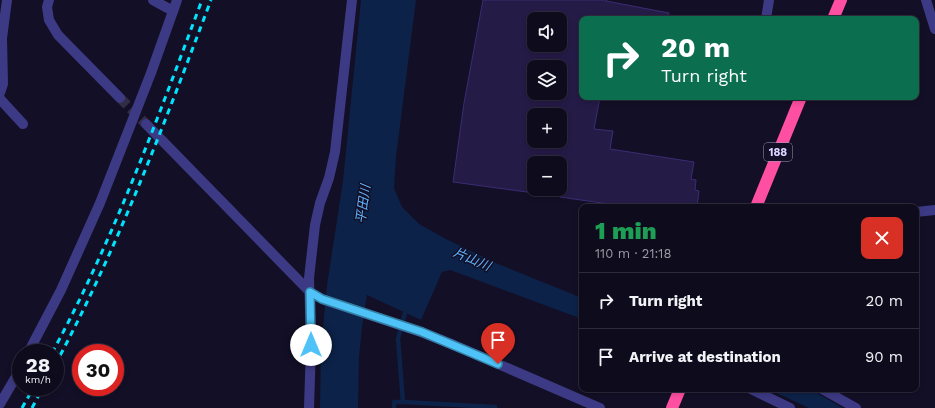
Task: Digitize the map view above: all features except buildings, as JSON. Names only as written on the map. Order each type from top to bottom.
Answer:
[{"type":"highway","points":[[835,16],[841,0]]},
{"type":"highway","name":"188","points":[[757,204],[800,100]]},
{"type":"highway","points":[[672,408],[679,392]]},
{"type":"street","points":[[0,93],[3,84],[2,38],[7,0]]},
{"type":"street","points":[[49,0],[47,7],[50,20],[58,35],[120,98]]},
{"type":"street","points":[[153,0],[174,11]]},
{"type":"street","points":[[33,344],[61,290],[100,203],[178,0]]},
{"type":"street","points":[[309,408],[309,278],[315,225],[335,152],[352,0]]},
{"type":"street","points":[[766,16],[769,0]]},
{"type":"street","points":[[926,0],[935,29]]},
{"type":"street","points":[[0,99],[23,124]]},
{"type":"street","points":[[146,124],[310,292],[322,299],[422,332],[600,408]]},
{"type":"street","points":[[919,212],[935,210]]},
{"type":"street","points":[[0,404],[12,383]]},
{"type":"street","points":[[756,392],[790,408]]},
{"type":"street","points":[[827,392],[856,408]]},
{"type":"water","points":[[361,0],[416,0],[396,157],[394,188],[402,207],[419,224],[446,239],[498,264],[579,297],[579,318],[450,270],[442,272],[421,320],[367,295],[359,357],[358,408],[320,408],[321,350],[327,285],[343,181]]},
{"type":"water","points":[[774,392],[815,392],[843,408],[809,408]]},
{"type":"waterway","points":[[405,313],[398,339],[403,402],[495,407]]},
{"type":"waterway","points":[[394,408],[394,402],[403,402]]},
{"type":"tunnel","points":[[120,98],[146,124]]},
{"type":"railway","points":[[57,344],[95,267],[133,180],[202,0]]},
{"type":"railway","points":[[64,348],[120,231],[158,139],[211,0]]},
{"type":"railway","points":[[22,408],[29,396]]},
{"type":"railway","points":[[32,408],[38,396]]},
{"type":"route","points":[[311,345],[310,292],[322,299],[422,332],[498,364]]},
{"type":"water label","name":"平田川","points":[[363,204]]},
{"type":"water label","name":"片山川","points":[[472,259]]}]
